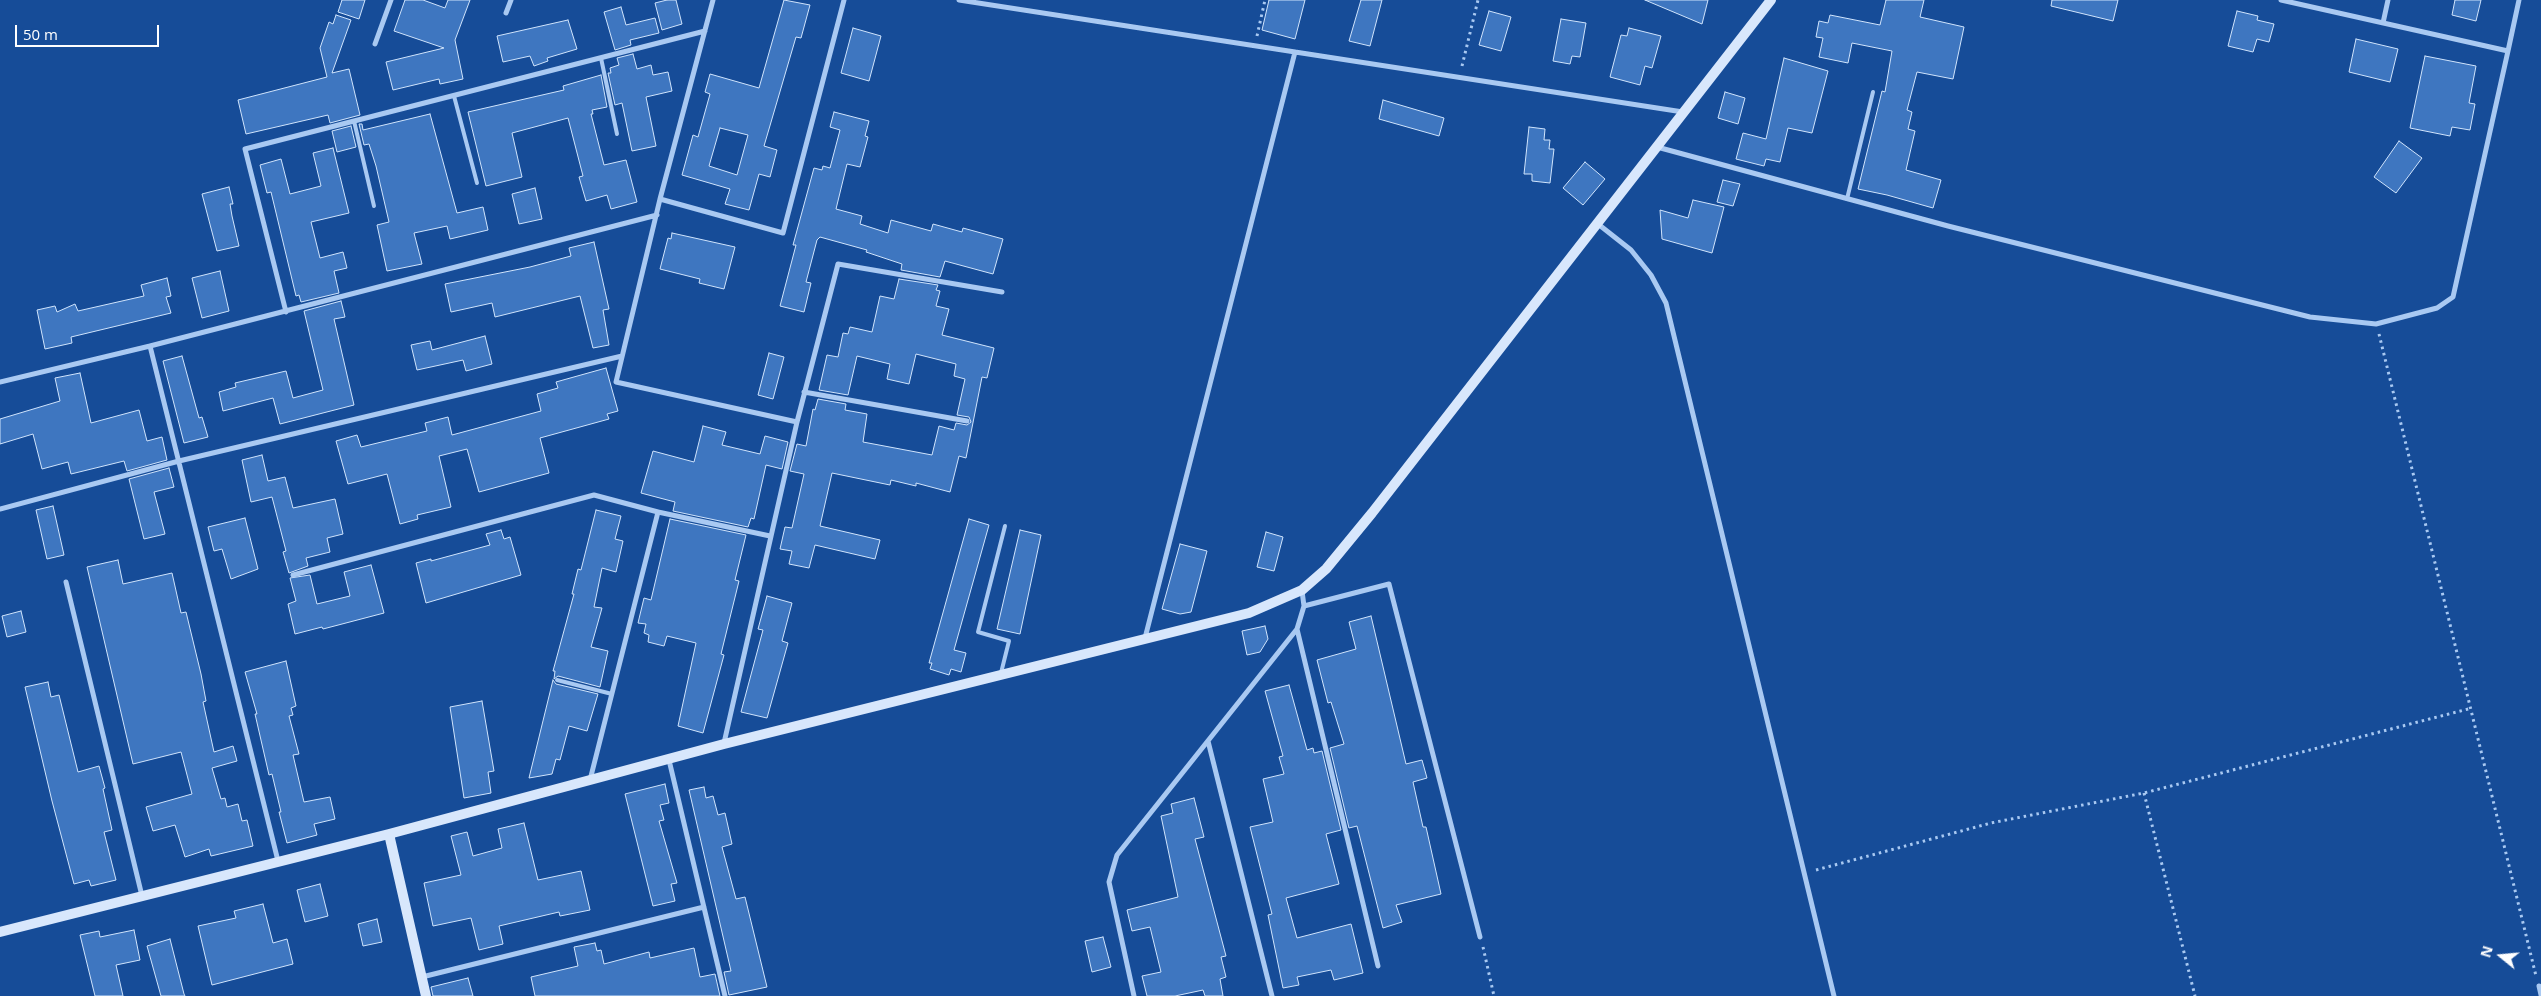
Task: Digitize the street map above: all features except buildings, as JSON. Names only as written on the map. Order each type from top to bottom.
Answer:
[{"type":"street","points":[[375,44],[391,0]]},
{"type":"street","points":[[506,13],[511,0]]},
{"type":"street","points":[[713,0],[660,199],[616,382],[797,422]]},
{"type":"street","points":[[660,199],[783,232],[844,0]]},
{"type":"street","points":[[960,0],[1684,112]]},
{"type":"street","points":[[0,932],[389,834],[724,744],[1248,613],[1302,590],[1326,569],[1372,513],[1771,0]]},
{"type":"street","points":[[2281,0],[2508,51]]},
{"type":"street","points":[[2383,23],[2388,0]]},
{"type":"street","points":[[1657,147],[1846,199],[2310,317],[2376,324],[2437,308],[2452,297],[2519,0]]},
{"type":"street","points":[[286,312],[245,149],[705,32]]},
{"type":"street","points":[[1145,639],[1294,52]]},
{"type":"street","points":[[0,382],[286,312],[657,216]]},
{"type":"street","points":[[1597,223],[1631,250],[1651,275],[1666,303],[1806,873],[1834,996]]},
{"type":"street","points":[[724,744],[804,392],[838,264],[1002,292]]},
{"type":"street","points":[[150,346],[278,861]]},
{"type":"street","points":[[0,509],[179,461],[622,356]]},
{"type":"street","points":[[804,392],[967,421]]},
{"type":"street","points":[[294,575],[594,496],[770,536]]},
{"type":"street","points":[[590,780],[658,512]]},
{"type":"street","points":[[66,582],[142,896]]},
{"type":"street","points":[[1304,606],[1389,584],[1480,937]]},
{"type":"street","points":[[1134,996],[1109,882],[1117,854],[1297,629],[1304,606],[1302,590]]},
{"type":"street","points":[[1297,629],[1378,966]]},
{"type":"street","points":[[1208,741],[1272,996]]},
{"type":"street","points":[[670,760],[725,996]]},
{"type":"street","points":[[389,834],[426,996]]},
{"type":"street","points":[[422,977],[704,907]]},
{"type":"street","points":[[2539,986],[2541,995]]},
{"type":"lane","points":[[601,58],[617,134]]},
{"type":"lane","points":[[1846,199],[1873,92]]},
{"type":"lane","points":[[454,96],[477,183]]},
{"type":"lane","points":[[354,121],[374,206]]},
{"type":"lane","points":[[1001,675],[1009,640],[978,632],[1005,526]]},
{"type":"lane","points":[[557,680],[612,694]]},
{"type":"path","points":[[1254,45],[1265,0]]},
{"type":"path","points":[[1459,76],[1478,0]]},
{"type":"path","points":[[2376,324],[2539,986]]},
{"type":"path","points":[[1806,873],[1991,823],[2144,793],[2472,708]]},
{"type":"path","points":[[2144,793],[2195,996]]},
{"type":"path","points":[[1480,937],[1494,996]]}]
